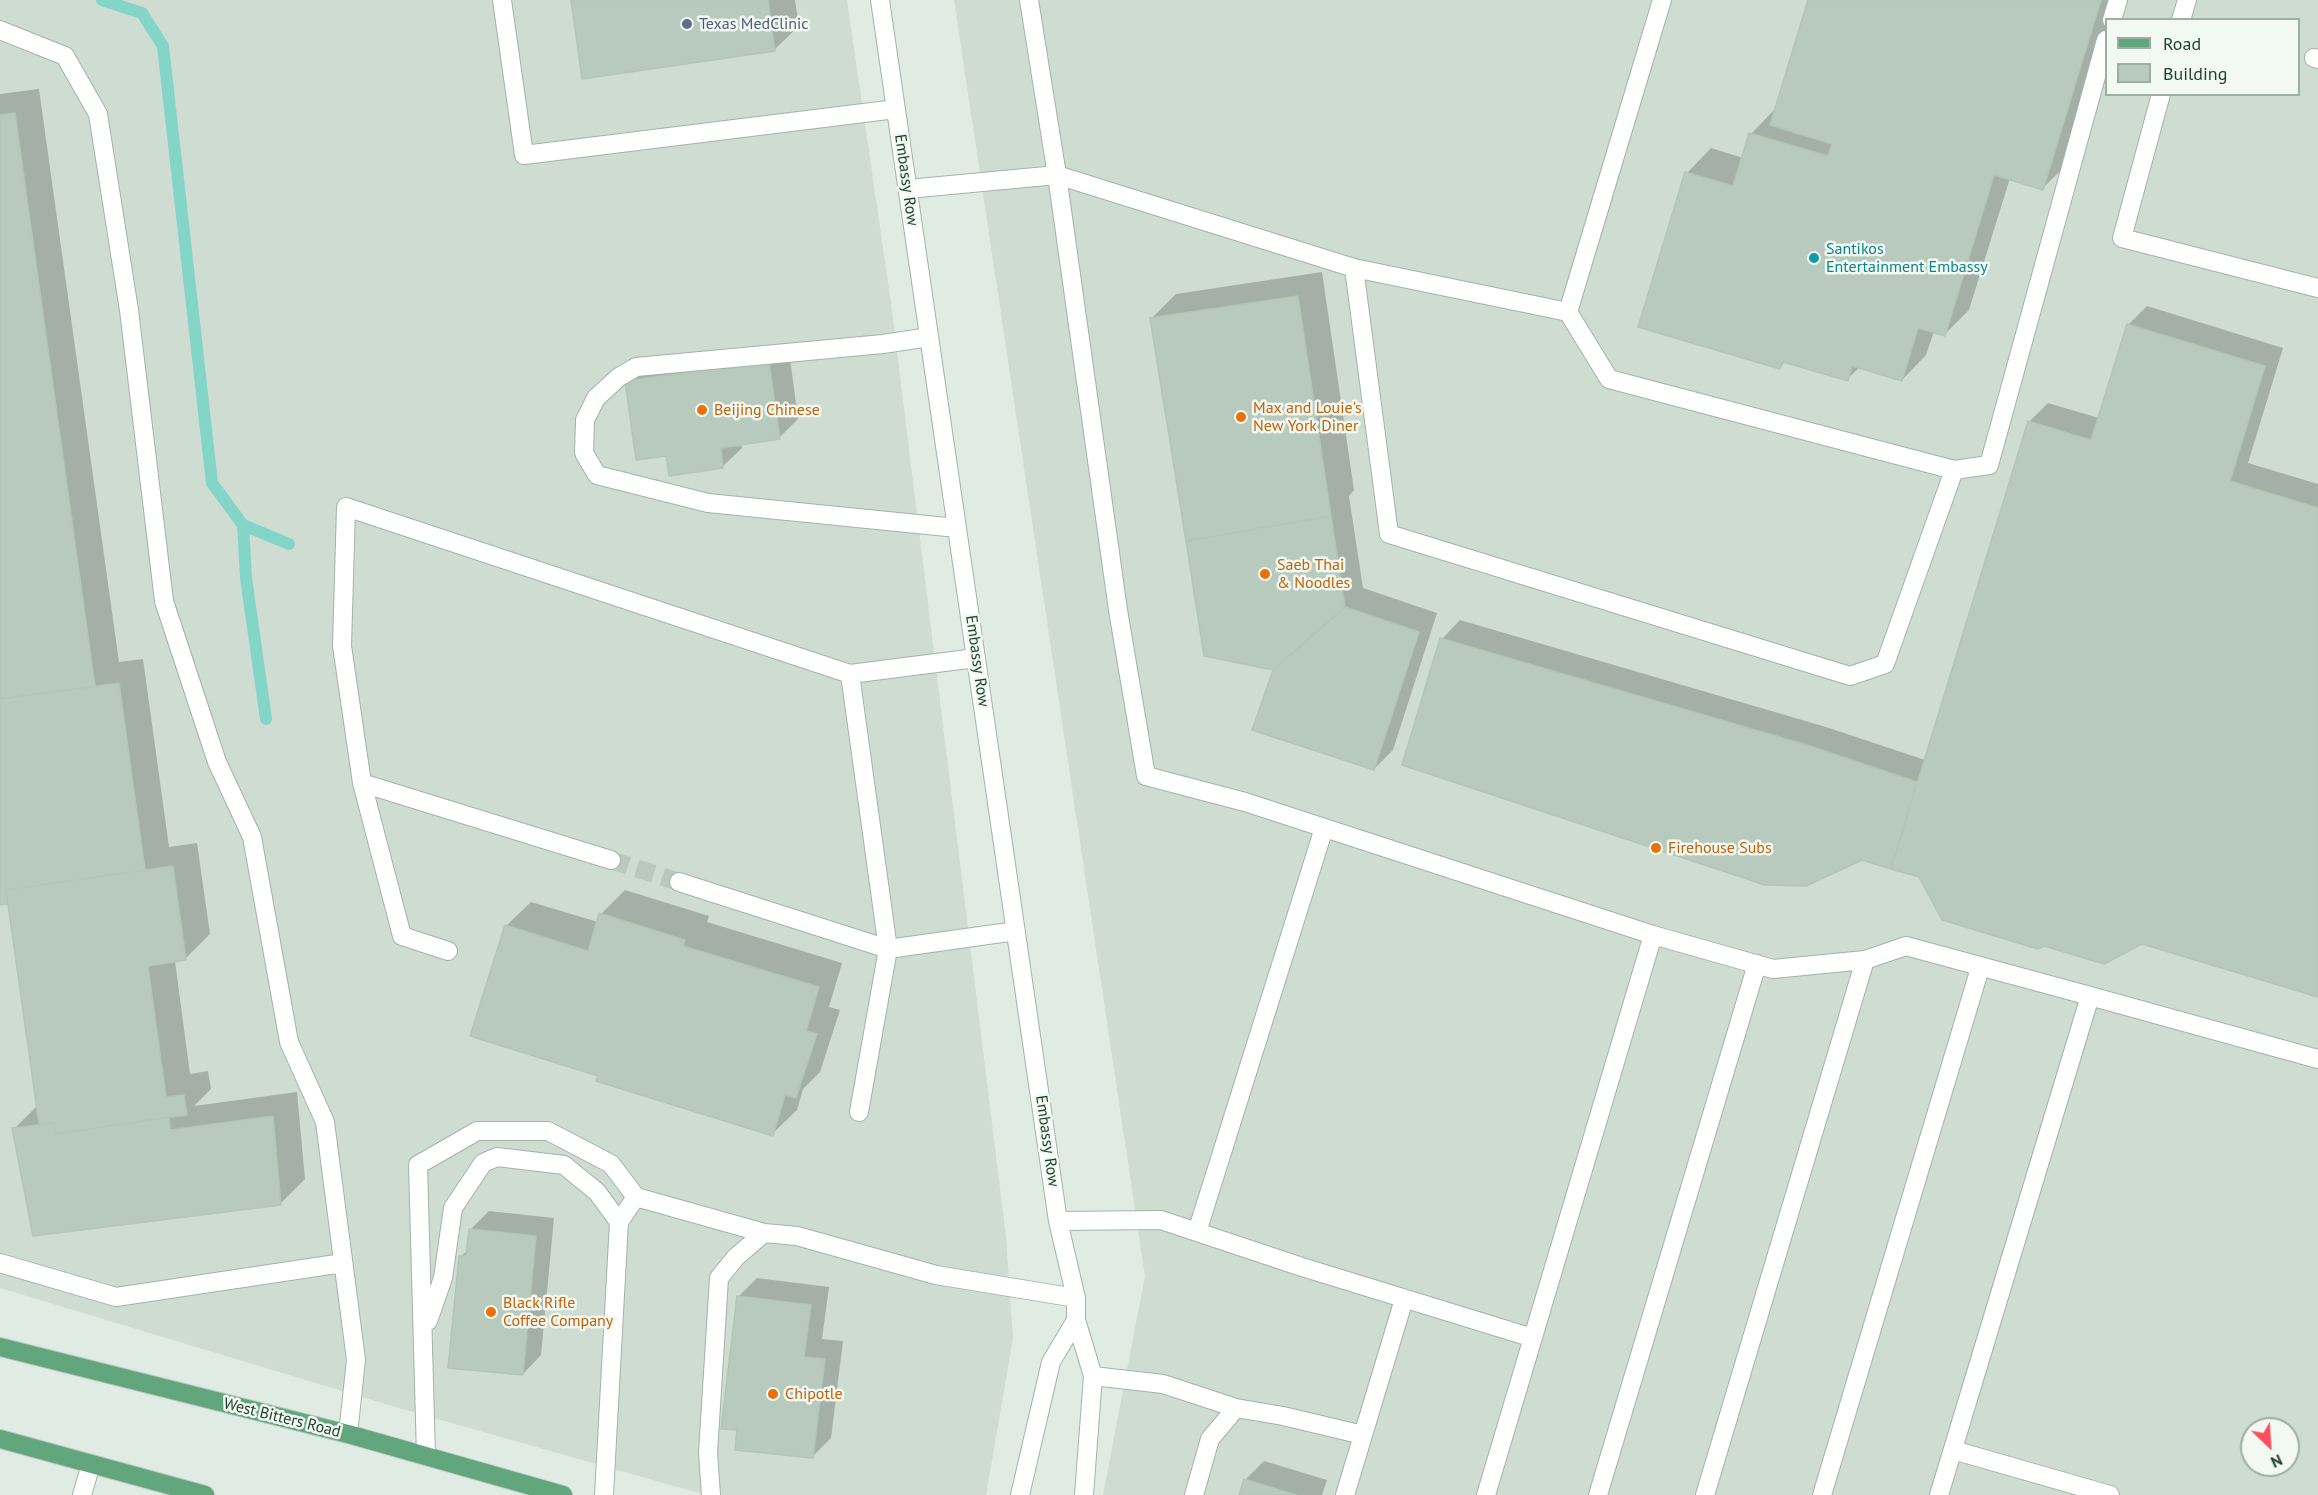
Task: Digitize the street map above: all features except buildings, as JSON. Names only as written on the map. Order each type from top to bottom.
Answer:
[{"type":"main road","name":"West Bitters Road","points":[[0,1347],[348,1434],[563,1495]]},
{"type":"main road","points":[[0,1439],[205,1495]]},
{"type":"street","points":[[502,0],[524,155],[896,110]]},
{"type":"street","name":"Embassy Row","points":[[880,0],[1059,1221],[1076,1298],[1076,1320],[1093,1376],[1084,1495]]},
{"type":"street","points":[[1029,0],[1057,175],[1118,610],[1146,776],[1245,802],[1653,935],[1773,969],[1865,960],[1906,946],[2318,1059]]},
{"type":"street","points":[[1568,312],[1662,0]]},
{"type":"street","points":[[2113,18],[2118,0]]},
{"type":"street","points":[[2182,18],[2187,0]]},
{"type":"street","points":[[0,30],[65,56],[98,114],[129,310],[164,601],[217,762],[252,837],[289,1041],[325,1122],[356,1360],[348,1434]]},
{"type":"street","points":[[908,189],[1057,175],[1354,268],[1568,312],[1609,379],[1954,470],[1989,465],[2105,44]]},
{"type":"street","points":[[2160,96],[2122,238],[2318,288]]},
{"type":"street","points":[[1354,268],[1389,534],[1850,676],[1885,664],[1954,470]]},
{"type":"street","points":[[929,337],[883,344],[636,367],[620,377],[596,398],[585,420],[584,453],[597,475],[708,503],[957,528]]},
{"type":"street","points":[[448,951],[402,936],[362,783],[342,646],[346,507],[850,674],[976,658]]},
{"type":"street","points":[[850,674],[888,949],[859,1112]]},
{"type":"street","points":[[362,783],[612,861]]},
{"type":"street","points":[[1197,1232],[1324,828]]},
{"type":"street","points":[[679,882],[888,949],[1016,931]]},
{"type":"street","points":[[1486,1495],[1653,935]]},
{"type":"street","points":[[1705,1495],[1865,960]]},
{"type":"street","points":[[1598,1495],[1757,964]]},
{"type":"street","points":[[1822,1495],[1980,968]]},
{"type":"street","points":[[1940,1495],[2090,996]]},
{"type":"street","points":[[426,1456],[418,1165],[477,1131],[548,1131],[611,1164],[636,1197],[764,1233],[797,1236],[936,1275],[1076,1298]]},
{"type":"street","points":[[424,1332],[443,1278],[453,1208],[483,1162],[497,1156],[564,1165],[597,1192],[620,1222]]},
{"type":"street","points":[[604,1495],[620,1222],[636,1197]]},
{"type":"street","points":[[1059,1221],[1161,1220],[1404,1299],[1533,1338]]},
{"type":"street","points":[[711,1495],[708,1453],[719,1278],[736,1257],[764,1233]]},
{"type":"street","points":[[0,1263],[116,1297],[344,1263]]},
{"type":"street","points":[[1345,1495],[1404,1299]]},
{"type":"street","points":[[1020,1495],[1051,1362],[1076,1320]]},
{"type":"street","points":[[1093,1376],[1163,1384],[1236,1408],[1283,1416],[1363,1436]]},
{"type":"street","points":[[1194,1495],[1210,1439],[1236,1408]]},
{"type":"street","points":[[1953,1450],[2110,1495]]},
{"type":"street","points":[[82,1495],[91,1464]]},
{"type":"shaded area","points":[[0,0],[847,0],[891,303],[1006,1237],[1013,1338],[986,1495],[706,1495],[402,1409],[0,1288]]},
{"type":"shaded area","points":[[954,0],[2318,0],[2318,1495],[1103,1495],[1145,1276]]},
{"type":"waterway","points":[[102,0],[142,13],[163,46],[212,483],[243,525],[246,578],[266,719]]},
{"type":"waterway","points":[[243,525],[289,544]]},
{"type":"tunnel","points":[[611,860],[679,882]]},
{"type":"place","name":"Texas MedClinic","points":[[687,24]]},
{"type":"place","name":"Santikos Entertainment Embassy","points":[[1814,258]]},
{"type":"place","name":"Beijing Chinese","points":[[702,410]]},
{"type":"place","name":"Max and Louie's New York Diner","points":[[1241,417]]},
{"type":"place","name":"Saeb Thai & Noodles","points":[[1265,574]]},
{"type":"place","name":"Firehouse Subs","points":[[1656,848]]},
{"type":"place","name":"Black Rifle Coffee Company","points":[[491,1312]]},
{"type":"place","name":"Chipotle","points":[[773,1394]]}]
